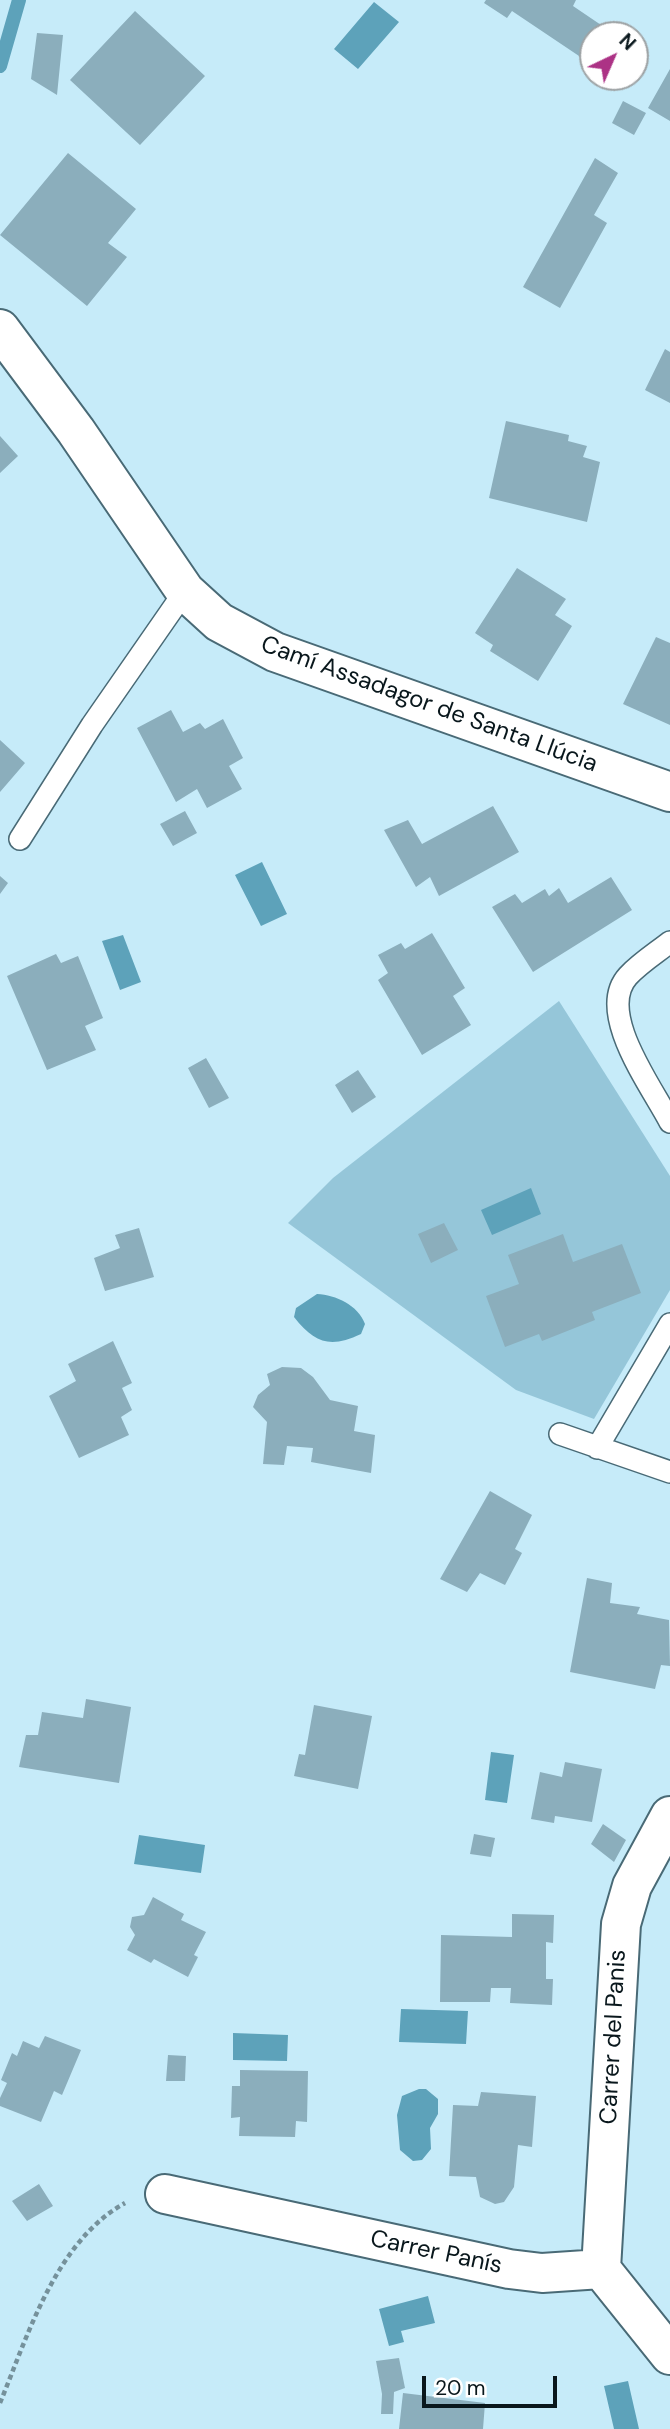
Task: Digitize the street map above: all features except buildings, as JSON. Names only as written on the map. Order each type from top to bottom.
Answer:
[{"type":"street","name":"Camí Assadagor de Santa Llúcia","points":[[0,329],[76,431],[184,591],[219,622],[275,652],[670,792]]},
{"type":"street","name":"Carrer del Panis","points":[[601,2269],[621,1924],[632,1886],[670,1816]]},
{"type":"street","name":"Carrer Panís","points":[[165,2194],[509,2269],[542,2273],[601,2269]]},
{"type":"street","points":[[601,2269],[670,2355]]},
{"type":"lane","points":[[20,839],[92,725],[184,591]]},
{"type":"lane","points":[[670,942],[626,978],[616,1007],[618,1026],[670,1122]]},
{"type":"lane","points":[[597,1448],[670,1324]]},
{"type":"lane","points":[[559,1434],[670,1472]]},
{"type":"path","points":[[0,2403],[32,2325],[75,2247],[117,2207],[139,2195],[165,2194]]},
{"type":"shaded area","points":[[374,2],[399,22],[358,69],[334,49]]},
{"type":"shaded area","points":[[262,862],[287,914],[261,926],[235,875]]},
{"type":"shaded area","points":[[123,935],[141,982],[120,990],[102,941]]},
{"type":"shaded area","points":[[559,1001],[670,1176],[670,1290],[594,1419],[516,1390],[288,1223],[333,1178]]},
{"type":"shaded area","points":[[531,1188],[541,1214],[492,1235],[481,1210]]},
{"type":"shaded area","points":[[317,1294],[332,1296],[352,1306],[365,1324],[361,1334],[332,1342],[309,1333],[294,1317],[296,1308]]},
{"type":"shaded area","points":[[491,1752],[514,1755],[507,1803],[485,1800]]},
{"type":"shaded area","points":[[139,1835],[205,1845],[201,1873],[134,1864]]},
{"type":"shaded area","points":[[401,2009],[468,2011],[466,2044],[399,2042]]},
{"type":"shaded area","points":[[233,2033],[288,2035],[287,2061],[233,2060]]},
{"type":"shaded area","points":[[426,2089],[438,2099],[438,2114],[430,2128],[431,2149],[422,2160],[413,2161],[400,2150],[397,2115],[402,2096]]},
{"type":"shaded area","points":[[428,2296],[435,2323],[401,2331],[404,2342],[389,2346],[379,2309]]},
{"type":"shaded area","points":[[628,2381],[639,2429],[614,2429],[604,2386]]},
{"type":"waterway","points":[[0,66],[19,0]]}]
